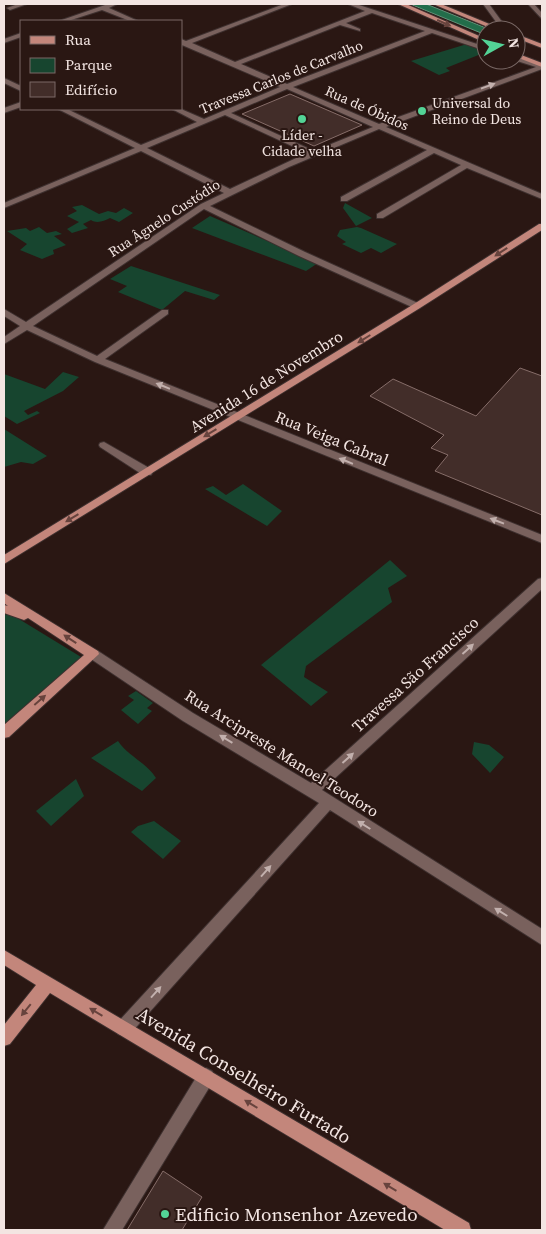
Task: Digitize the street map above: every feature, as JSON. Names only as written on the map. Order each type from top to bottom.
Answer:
[{"type":"main road","points":[[401,4],[476,37]]},
{"type":"main road","points":[[436,4],[476,20]]},
{"type":"main road","points":[[526,40],[541,45]]},
{"type":"main road","points":[[526,59],[542,66]]},
{"type":"main road","name":"Avenida 16 de Novembro","points":[[4,560],[417,306],[542,226]]},
{"type":"main road","name":"Rua Arcipreste Manoel Teodoro","points":[[4,597],[93,654]]},
{"type":"main road","points":[[4,609],[47,624]]},
{"type":"main road","points":[[4,733],[93,654]]},
{"type":"main road","name":"Avenida Conselheiro Furtado","points":[[4,957],[462,1230]]},
{"type":"main road","points":[[4,1038],[48,983]]},
{"type":"street","points":[[10,8],[24,4]]},
{"type":"street","points":[[94,4],[132,20]]},
{"type":"street","points":[[65,20],[114,4]]},
{"type":"street","points":[[183,43],[289,4]]},
{"type":"street","points":[[351,4],[476,46]]},
{"type":"street","points":[[486,4],[498,20]]},
{"type":"street","points":[[531,4],[542,17]]},
{"type":"street","points":[[235,64],[371,11]]},
{"type":"street","points":[[340,23],[358,30]]},
{"type":"street","name":"Travessa Carlos de Carvalho","points":[[4,206],[288,86],[431,31]]},
{"type":"street","points":[[11,33],[20,36]]},
{"type":"street","points":[[4,41],[20,36]]},
{"type":"street","name":"Rua de Óbidos","points":[[183,43],[288,86],[432,151],[542,197]]},
{"type":"street","points":[[526,62],[542,66]]},
{"type":"street","name":"Rua Âgnelo Custódio","points":[[4,340],[204,206],[229,192],[377,126],[542,66]]},
{"type":"street","points":[[4,80],[20,88]]},
{"type":"street","points":[[4,110],[20,104]]},
{"type":"street","points":[[64,110],[229,192]]},
{"type":"street","points":[[178,110],[204,122]]},
{"type":"street","points":[[226,113],[315,154]]},
{"type":"street","points":[[344,199],[432,151]]},
{"type":"street","points":[[380,216],[466,165]]},
{"type":"street","points":[[204,206],[302,254],[417,306]]},
{"type":"street","name":"Rua Veiga Cabral","points":[[4,312],[26,326],[98,360],[542,538]]},
{"type":"street","points":[[98,360],[165,312]]},
{"type":"street","points":[[104,445],[147,472]]},
{"type":"street","name":"Travessa São Francisco","points":[[312,791],[542,582]]},
{"type":"street","name":"Rua Arcipreste Manoel Teodoro","points":[[93,654],[193,713],[328,803],[541,933]]},
{"type":"street","points":[[124,1028],[328,803]]},
{"type":"street","points":[[112,1230],[206,1077]]},
{"type":"green space","points":[[467,44],[476,47],[476,56],[446,68],[450,71],[439,75],[411,61]]},
{"type":"green space","points":[[345,203],[372,218],[356,226],[343,208]]},
{"type":"green space","points":[[82,205],[99,214],[108,211],[116,213],[124,208],[133,213],[119,222],[110,218],[98,222],[91,220],[83,224],[88,228],[72,233],[67,229],[79,222],[67,216],[77,211],[72,207]]},
{"type":"green space","points":[[210,216],[318,263],[306,271],[192,228]]},
{"type":"green space","points":[[39,227],[47,233],[56,231],[62,234],[54,236],[66,245],[53,250],[54,254],[42,259],[20,250],[27,244],[7,231],[26,228],[30,231]]},
{"type":"green space","points":[[357,227],[397,244],[381,253],[371,248],[361,253],[342,244],[346,242],[337,236],[340,230]]},
{"type":"green space","points":[[131,266],[220,295],[214,300],[185,291],[162,310],[118,292],[127,286],[110,279]]},
{"type":"green space","points":[[63,372],[79,377],[63,391],[24,411],[28,415],[37,411],[40,413],[17,424],[4,416],[4,374],[45,389]]},
{"type":"green space","points":[[4,429],[47,456],[33,464],[21,462],[4,467]]},
{"type":"green space","points":[[243,484],[282,511],[267,526],[205,489],[213,486],[226,495]]},
{"type":"green space","points":[[390,560],[407,576],[388,588],[392,602],[306,666],[304,677],[328,692],[311,706],[261,665]]},
{"type":"green space","points":[[4,614],[14,616],[86,660],[4,731]]},
{"type":"green space","points":[[136,691],[153,703],[147,708],[152,711],[138,724],[121,710],[134,700],[128,696]]},
{"type":"green space","points":[[118,741],[122,747],[152,772],[156,778],[142,791],[91,758]]},
{"type":"green space","points":[[474,742],[489,745],[504,757],[490,773],[472,754]]},
{"type":"green space","points":[[76,779],[84,796],[51,826],[36,811]]},
{"type":"green space","points":[[154,821],[181,841],[163,859],[131,832],[138,826]]},
{"type":"shaded area","points":[[410,4],[426,4],[476,24],[476,31]]},
{"type":"building","name":"Líder - Cidade velha","points":[[290,94],[362,125],[314,146],[242,114]]},
{"type":"building","points":[[520,368],[542,376],[542,515],[435,471],[448,455],[431,448],[444,435],[370,396],[393,379],[476,416]]},
{"type":"building","name":"Edificio Monsenhor Azevedo","points":[[163,1171],[202,1197],[182,1230],[127,1230]]},
{"type":"place","name":"Universal do Reino de Deus","points":[[422,111]]},
{"type":"place","name":"Líder - Cidade velha","points":[[302,119]]},
{"type":"place","name":"Edificio Monsenhor Azevedo","points":[[165,1214]]}]
